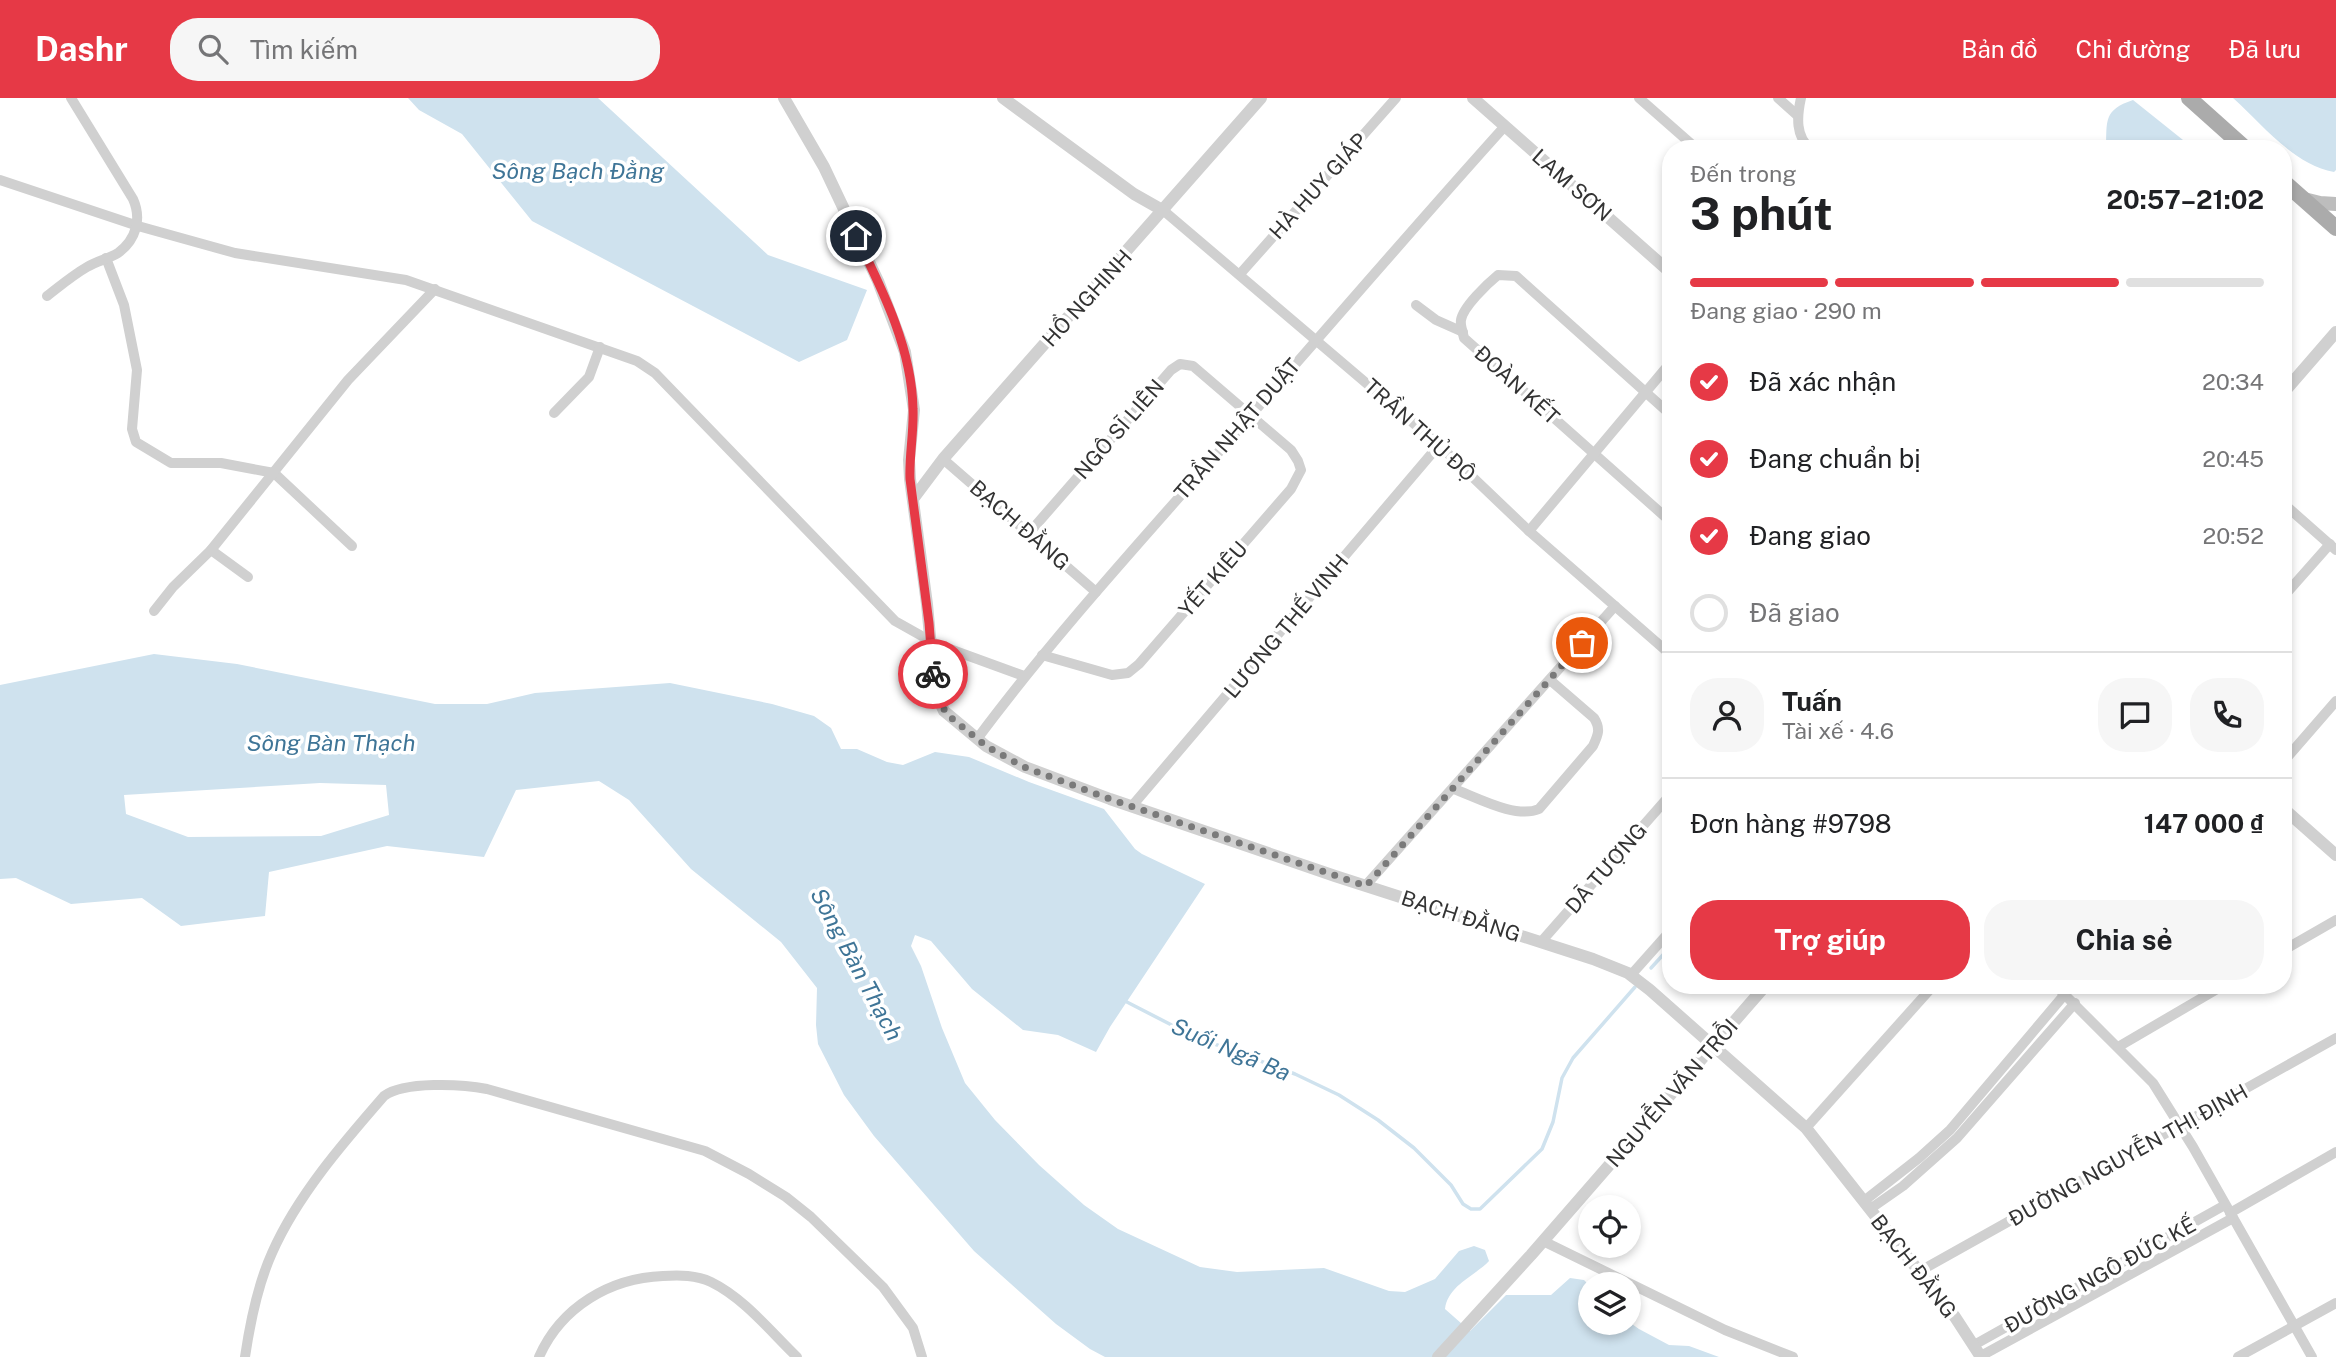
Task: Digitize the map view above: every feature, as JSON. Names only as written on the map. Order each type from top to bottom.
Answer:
[{"type":"main road","points":[[2189,98],[2236,140]]},
{"type":"main road","points":[[2292,189],[2336,228]]},
{"type":"main road","points":[[2304,200],[2336,204]]},
{"type":"street","points":[[47,296],[84,268],[124,247],[138,226],[133,199],[71,98]]},
{"type":"street","name":"BẠCH ĐẰNG","points":[[784,98],[824,167],[878,281],[905,352],[914,410],[909,460],[934,683],[938,701],[949,716],[977,739],[1024,767],[1366,886],[1594,959],[1631,975],[1807,1128],[1920,1271],[1979,1353]]},
{"type":"street","points":[[1003,98],[1134,194],[1164,211]]},
{"type":"street","name":"HỒ NGHINH","points":[[913,499],[943,459],[1262,98]]},
{"type":"street","name":"HÀ HUY GIÁP","points":[[1240,274],[1396,98]]},
{"type":"street","name":"LAM SƠN","points":[[1474,98],[1662,265]]},
{"type":"street","points":[[1639,98],[1687,140]]},
{"type":"street","points":[[1778,98],[1797,115]]},
{"type":"street","points":[[1801,98],[1797,115],[1802,140]]},
{"type":"street","name":"TRẦN NHẬT DUẬT","points":[[977,739],[1024,676],[1096,592],[1316,338],[1505,126]]},
{"type":"street","points":[[0,180],[138,226],[234,253],[406,280],[637,361],[655,373],[895,621],[931,642],[1024,676]]},
{"type":"street","name":"TRẦN THỦ ĐỘ","points":[[1164,211],[1440,445],[1529,531],[1662,647]]},
{"type":"street","points":[[106,258],[124,305],[137,370],[132,429],[136,442],[171,463],[221,463],[274,473],[352,546]]},
{"type":"street","name":"ĐOÀN KẾT","points":[[1662,407],[1516,276],[1498,275],[1466,309],[1461,320],[1464,338],[1662,514]]},
{"type":"street","points":[[154,611],[173,587],[211,550],[320,412],[435,289]]},
{"type":"street","points":[[1416,305],[1436,320],[1463,332]]},
{"type":"street","points":[[2292,383],[2336,332]]},
{"type":"street","points":[[554,413],[589,377],[600,347]]},
{"type":"street","name":"NGÔ SĨ LIÊN","points":[[1029,533],[1171,370],[1180,364],[1193,366],[1251,416]]},
{"type":"street","points":[[1529,531],[1662,373]]},
{"type":"street","name":"YẾT KIÊU","points":[[1042,655],[1112,675],[1128,673],[1148,654],[1297,481],[1301,470],[1291,450],[1251,416]]},
{"type":"street","name":"LƯƠNG THẾ VINH","points":[[1132,806],[1440,445]]},
{"type":"street","name":"BẠCH ĐẰNG","points":[[943,459],[1096,592]]},
{"type":"street","points":[[2292,511],[2333,547],[2292,588]]},
{"type":"street","points":[[211,550],[248,578]]},
{"type":"street","points":[[1366,886],[1615,606]]},
{"type":"street","points":[[1454,789],[1517,812],[1530,813],[1539,809],[1594,746],[1599,726],[1594,718],[1550,680]]},
{"type":"street","points":[[2292,752],[2336,701]]},
{"type":"street","name":"DÃ TƯỢNG","points":[[1541,943],[1662,804]]},
{"type":"street","points":[[2292,816],[2336,855]]},
{"type":"street","points":[[2292,945],[2336,920]]},
{"type":"street","points":[[1631,975],[1662,940]]},
{"type":"street","name":"NGUYỄN VĂN TRỖI","points":[[1438,1357],[1531,1255],[1758,994]]},
{"type":"street","points":[[1807,1128],[1926,994]]},
{"type":"street","points":[[1867,1205],[1950,1130],[2065,994],[2153,1083],[2312,1357]]},
{"type":"street","points":[[2118,1047],[2209,994]]},
{"type":"street","points":[[1867,1205],[1910,1180],[1956,1139],[2075,1003]]},
{"type":"street","name":"ĐƯỜNG NGUYỄN THỊ ĐỊNH","points":[[1920,1271],[2336,1038]]},
{"type":"street","points":[[245,1357],[260,1289],[272,1252],[293,1214],[343,1143],[392,1090],[406,1087],[469,1086],[487,1088],[694,1148],[749,1174],[786,1197],[811,1217],[883,1287],[913,1328],[922,1357]]},
{"type":"street","name":"ĐƯỜNG NGÔ ĐỨC KẾ","points":[[1979,1353],[2336,1152]]},
{"type":"street","points":[[1543,1241],[1725,1330],[1793,1357]]},
{"type":"street","points":[[539,1357],[545,1343],[560,1324],[583,1303],[608,1287],[652,1276],[680,1275],[702,1279],[725,1290],[797,1357]]},
{"type":"street","points":[[2238,1357],[2336,1303]]},
{"type":"water","name":"Sông Bạch Đằng","points":[[408,98],[598,98],[768,255],[867,290],[847,340],[799,362],[532,221],[462,134],[419,110]]},
{"type":"water","points":[[2233,98],[2336,98],[2336,170],[2334,172],[2319,168],[2305,161],[2292,152],[2292,140],[2278,140]]},
{"type":"water","points":[[2133,100],[2183,140],[2106,140],[2109,118],[2116,108]]},
{"type":"water","name":"Sông Bàn Thạch","points":[[154,654],[237,664],[435,704],[487,704],[535,693],[670,683],[772,704],[814,716],[831,728],[841,749],[857,749],[887,762],[903,765],[935,752],[969,757],[1104,809],[1135,849],[1205,884],[1096,1052],[1058,1035],[1023,1030],[972,989],[931,941],[915,935],[911,946],[965,1083],[995,1120],[1039,1165],[1084,1205],[1118,1229],[1200,1267],[1237,1272],[1324,1268],[1389,1291],[1405,1292],[1435,1279],[1459,1251],[1474,1246],[1485,1250],[1489,1261],[1451,1293],[1445,1309],[1470,1331],[1506,1295],[1551,1295],[1570,1278],[1578,1279],[1578,1335],[1641,1335],[1641,1330],[1669,1345],[1689,1346],[1719,1357],[1105,1357],[1056,1324],[974,1251],[874,1136],[844,1095],[818,1044],[817,988],[781,942],[691,869],[629,800],[599,781],[516,790],[484,857],[387,846],[269,872],[265,916],[181,926],[142,898],[71,904],[16,878],[0,879],[0,685]],"holes":[[[320,783],[386,785],[389,815],[321,836],[188,837],[126,814],[124,795]]]},
{"type":"waterway","name":"Suối Ngã Ba","points":[[1651,968],[1662,956]]},
{"type":"waterway","name":"Suối Ngã Ba","points":[[1123,1000],[1193,1036],[1295,1074],[1339,1095],[1414,1148],[1451,1185],[1463,1204],[1471,1209],[1480,1209],[1542,1149],[1553,1122],[1562,1078],[1573,1058],[1635,987]]},
{"type":"way so far","points":[[933,674],[938,701],[949,716],[986,746],[1024,767],[1366,886],[1582,643]]},
{"type":"route","points":[[856,236],[878,281],[905,352],[914,410],[910,479],[933,674]]}]
